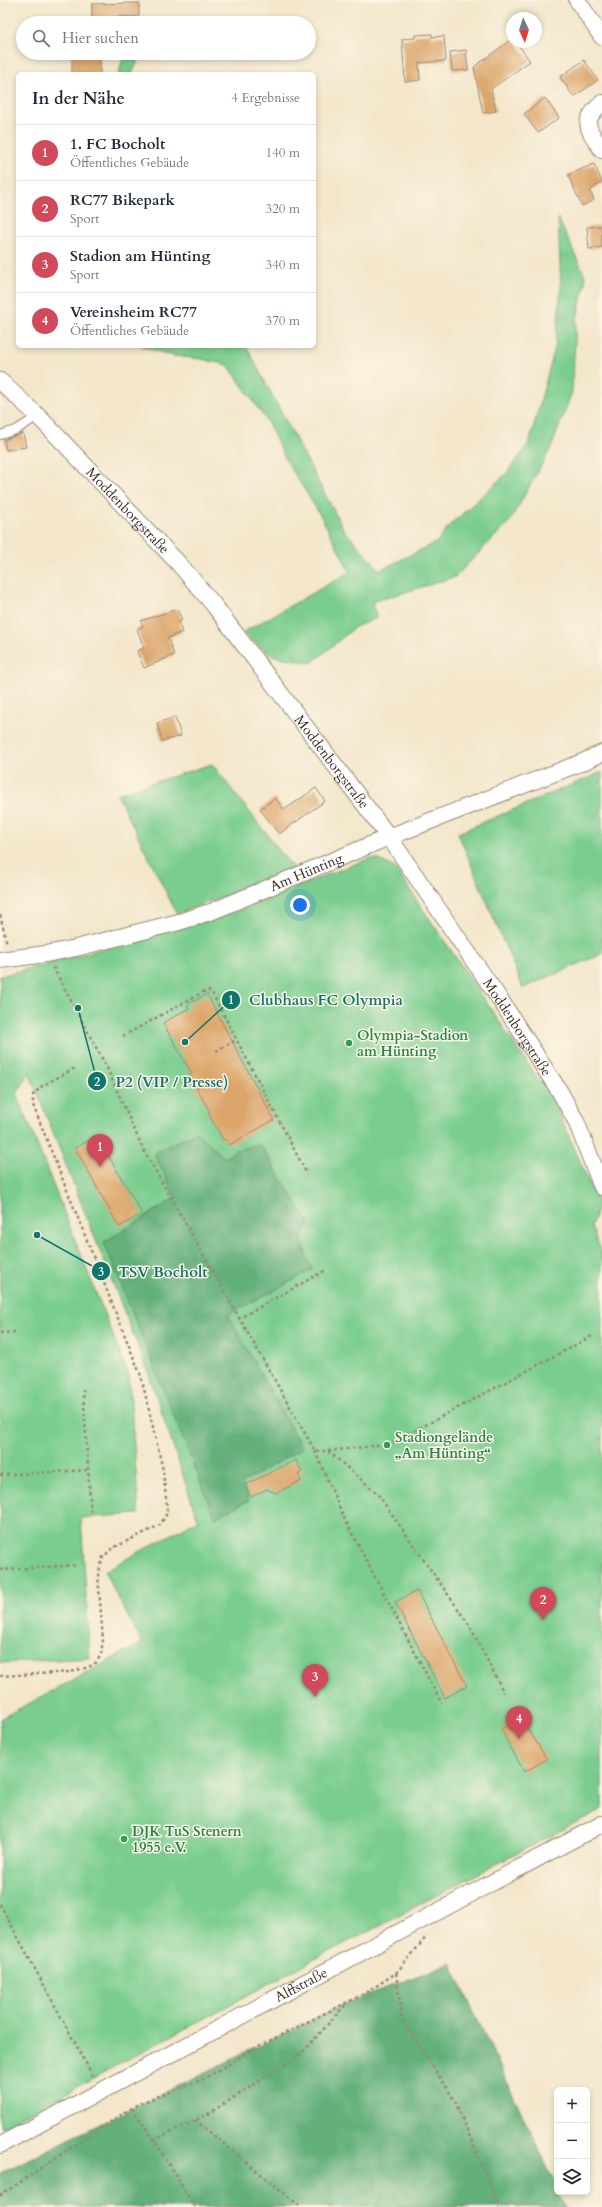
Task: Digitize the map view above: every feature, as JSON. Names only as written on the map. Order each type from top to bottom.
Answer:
[{"type":"street","points":[[577,0],[602,38]]},
{"type":"street","points":[[602,103],[589,117],[588,124],[602,150]]},
{"type":"street","name":"Moddenborgstraße","points":[[0,381],[38,416],[184,570],[218,610],[389,837],[501,1001],[560,1092],[576,1121],[602,1187]]},
{"type":"street","name":"Am Hünting","points":[[4,960],[46,954],[179,922],[206,913],[389,837],[583,762],[602,752]]},
{"type":"street","name":"Alffstraße","points":[[0,2145],[602,1824]]},
{"type":"lane","points":[[0,435],[22,426],[38,416]]},
{"type":"path","points":[[0,915],[7,941],[4,960]]},
{"type":"path","points":[[46,954],[106,1066],[142,1147],[238,1319],[315,1451],[344,1518],[442,1704]]},
{"type":"path","points":[[123,1036],[205,991],[211,991],[307,1174]]},
{"type":"path","points":[[216,1051],[236,1040]]},
{"type":"path","points":[[0,1676],[71,1672],[89,1667],[96,1662],[101,1654],[103,1640],[98,1575],[103,1557],[113,1548],[160,1525],[168,1508],[163,1470],[141,1376],[33,1105],[33,1095],[42,1086],[75,1068]]},
{"type":"path","points":[[238,1319],[326,1270]]},
{"type":"path","points":[[0,1333],[15,1332]]},
{"type":"path","points":[[315,1451],[328,1451],[390,1444],[592,1336]]},
{"type":"path","points":[[83,1389],[91,1514]]},
{"type":"path","points":[[328,1451],[377,1493],[470,1626],[504,1693]]},
{"type":"path","points":[[0,1476],[88,1470]]},
{"type":"path","points":[[0,1570],[78,1565]]},
{"type":"path","points":[[0,1904],[100,2092]]},
{"type":"path","points":[[0,2196],[132,2108],[202,2080],[255,2048],[349,2002],[396,1973],[429,1933]]},
{"type":"path","points":[[396,1973],[402,2019],[455,2101],[500,2207]]},
{"type":"path","points":[[154,2140],[210,2113],[302,2054],[349,2002]]},
{"type":"path","points":[[132,2108],[154,2140],[195,2207]]},
{"type":"path","points":[[194,2120],[301,2207]]},
{"type":"green space","points":[[123,60],[138,60],[133,72],[119,72]]},
{"type":"green space","points":[[558,218],[586,278],[576,322],[572,392],[551,448],[510,521],[455,577],[372,602],[377,618],[355,627],[312,663],[273,656],[242,633],[350,572],[322,518],[286,460],[267,421],[228,365],[202,359],[173,356],[147,348],[247,348],[344,530],[380,570],[437,542],[450,525],[506,474],[529,443],[555,348],[561,288]]},
{"type":"green space","points":[[212,764],[294,869],[177,914],[117,794]]},
{"type":"green space","points":[[602,772],[602,954],[523,988],[458,833]]},
{"type":"green space","name":"Stadiongelände „Am Hünting“","points":[[370,858],[378,859],[395,868],[555,1104],[599,1205],[591,1226],[602,1253],[602,1809],[313,1960],[0,2128],[0,1719],[142,1643],[104,1571],[198,1520],[147,1369],[29,1072],[17,1094],[129,1376],[139,1514],[81,1518],[90,1658],[0,1663],[0,976],[215,919]]},
{"type":"green space","points":[[196,1132],[225,1158],[236,1150],[260,1144],[309,1223],[301,1239],[312,1270],[228,1315],[302,1448],[242,1483],[249,1500],[215,1518],[104,1242],[176,1198],[154,1153]]},
{"type":"green space","points":[[451,1963],[554,2182],[554,2195],[559,2195],[566,2207],[0,2207],[0,2173],[349,2002]]},
{"type":"building","points":[[139,3],[139,16],[92,16],[92,4]]},
{"type":"building","points":[[432,34],[432,37],[444,36],[446,61],[419,63],[420,80],[405,82],[402,39],[415,38],[415,35]]},
{"type":"building","points":[[506,43],[506,48],[520,48],[530,61],[491,89],[496,111],[483,113],[474,67]]},
{"type":"building","points":[[466,50],[468,70],[452,71],[450,52]]},
{"type":"building","points":[[72,60],[100,60],[100,72],[72,72]]},
{"type":"building","points":[[584,60],[598,80],[574,97],[560,77]]},
{"type":"building","points":[[545,98],[559,118],[538,133],[524,114]]},
{"type":"building","points":[[594,164],[602,182],[590,191],[594,200],[582,206],[568,175]]},
{"type":"building","points":[[602,226],[602,247],[589,249],[587,227]]},
{"type":"building","points":[[23,433],[26,447],[6,450],[4,440]]},
{"type":"building","points":[[177,609],[182,620],[178,622],[182,632],[168,638],[174,655],[144,668],[137,651],[144,648],[137,629],[143,626],[141,621]]},
{"type":"building","points":[[175,717],[181,736],[162,741],[157,723]]},
{"type":"building","points":[[316,788],[325,801],[279,834],[260,809],[275,798],[284,810]]},
{"type":"building","points":[[207,994],[274,1120],[229,1145],[225,1139],[223,1140],[208,1113],[210,1112],[189,1075],[192,1074],[163,1023],[189,1008],[187,1005]]},
{"type":"building","points":[[97,1136],[142,1214],[119,1227],[75,1148]]},
{"type":"building","points":[[296,1460],[302,1472],[298,1474],[301,1481],[276,1493],[267,1489],[251,1497],[245,1485]]},
{"type":"building","points":[[417,1591],[467,1686],[445,1698],[395,1602]]},
{"type":"building","points":[[521,1718],[547,1759],[524,1772],[501,1729]]},
{"type":"place","name":"P2 (VIP / Presse)","points":[[78,1008]]},
{"type":"place","name":"Clubhaus FC Olympia","points":[[185,1042]]},
{"type":"place","name":"Olympia-Stadion am Hünting","points":[[349,1043]]},
{"type":"place","name":"1. FC Bocholt","points":[[100,1167]]},
{"type":"place","name":"TSV Bocholt","points":[[37,1235]]},
{"type":"place","name":"Stadiongelände „Am Hünting“","points":[[387,1445]]},
{"type":"place","name":"RC77 Bikepark","points":[[543,1620]]},
{"type":"place","name":"Stadion am Hünting","points":[[315,1697]]},
{"type":"place","name":"Vereinsheim RC77","points":[[519,1739]]},
{"type":"place","name":"DJK TuS Stenern 1955 e.V.","points":[[124,1839]]}]
